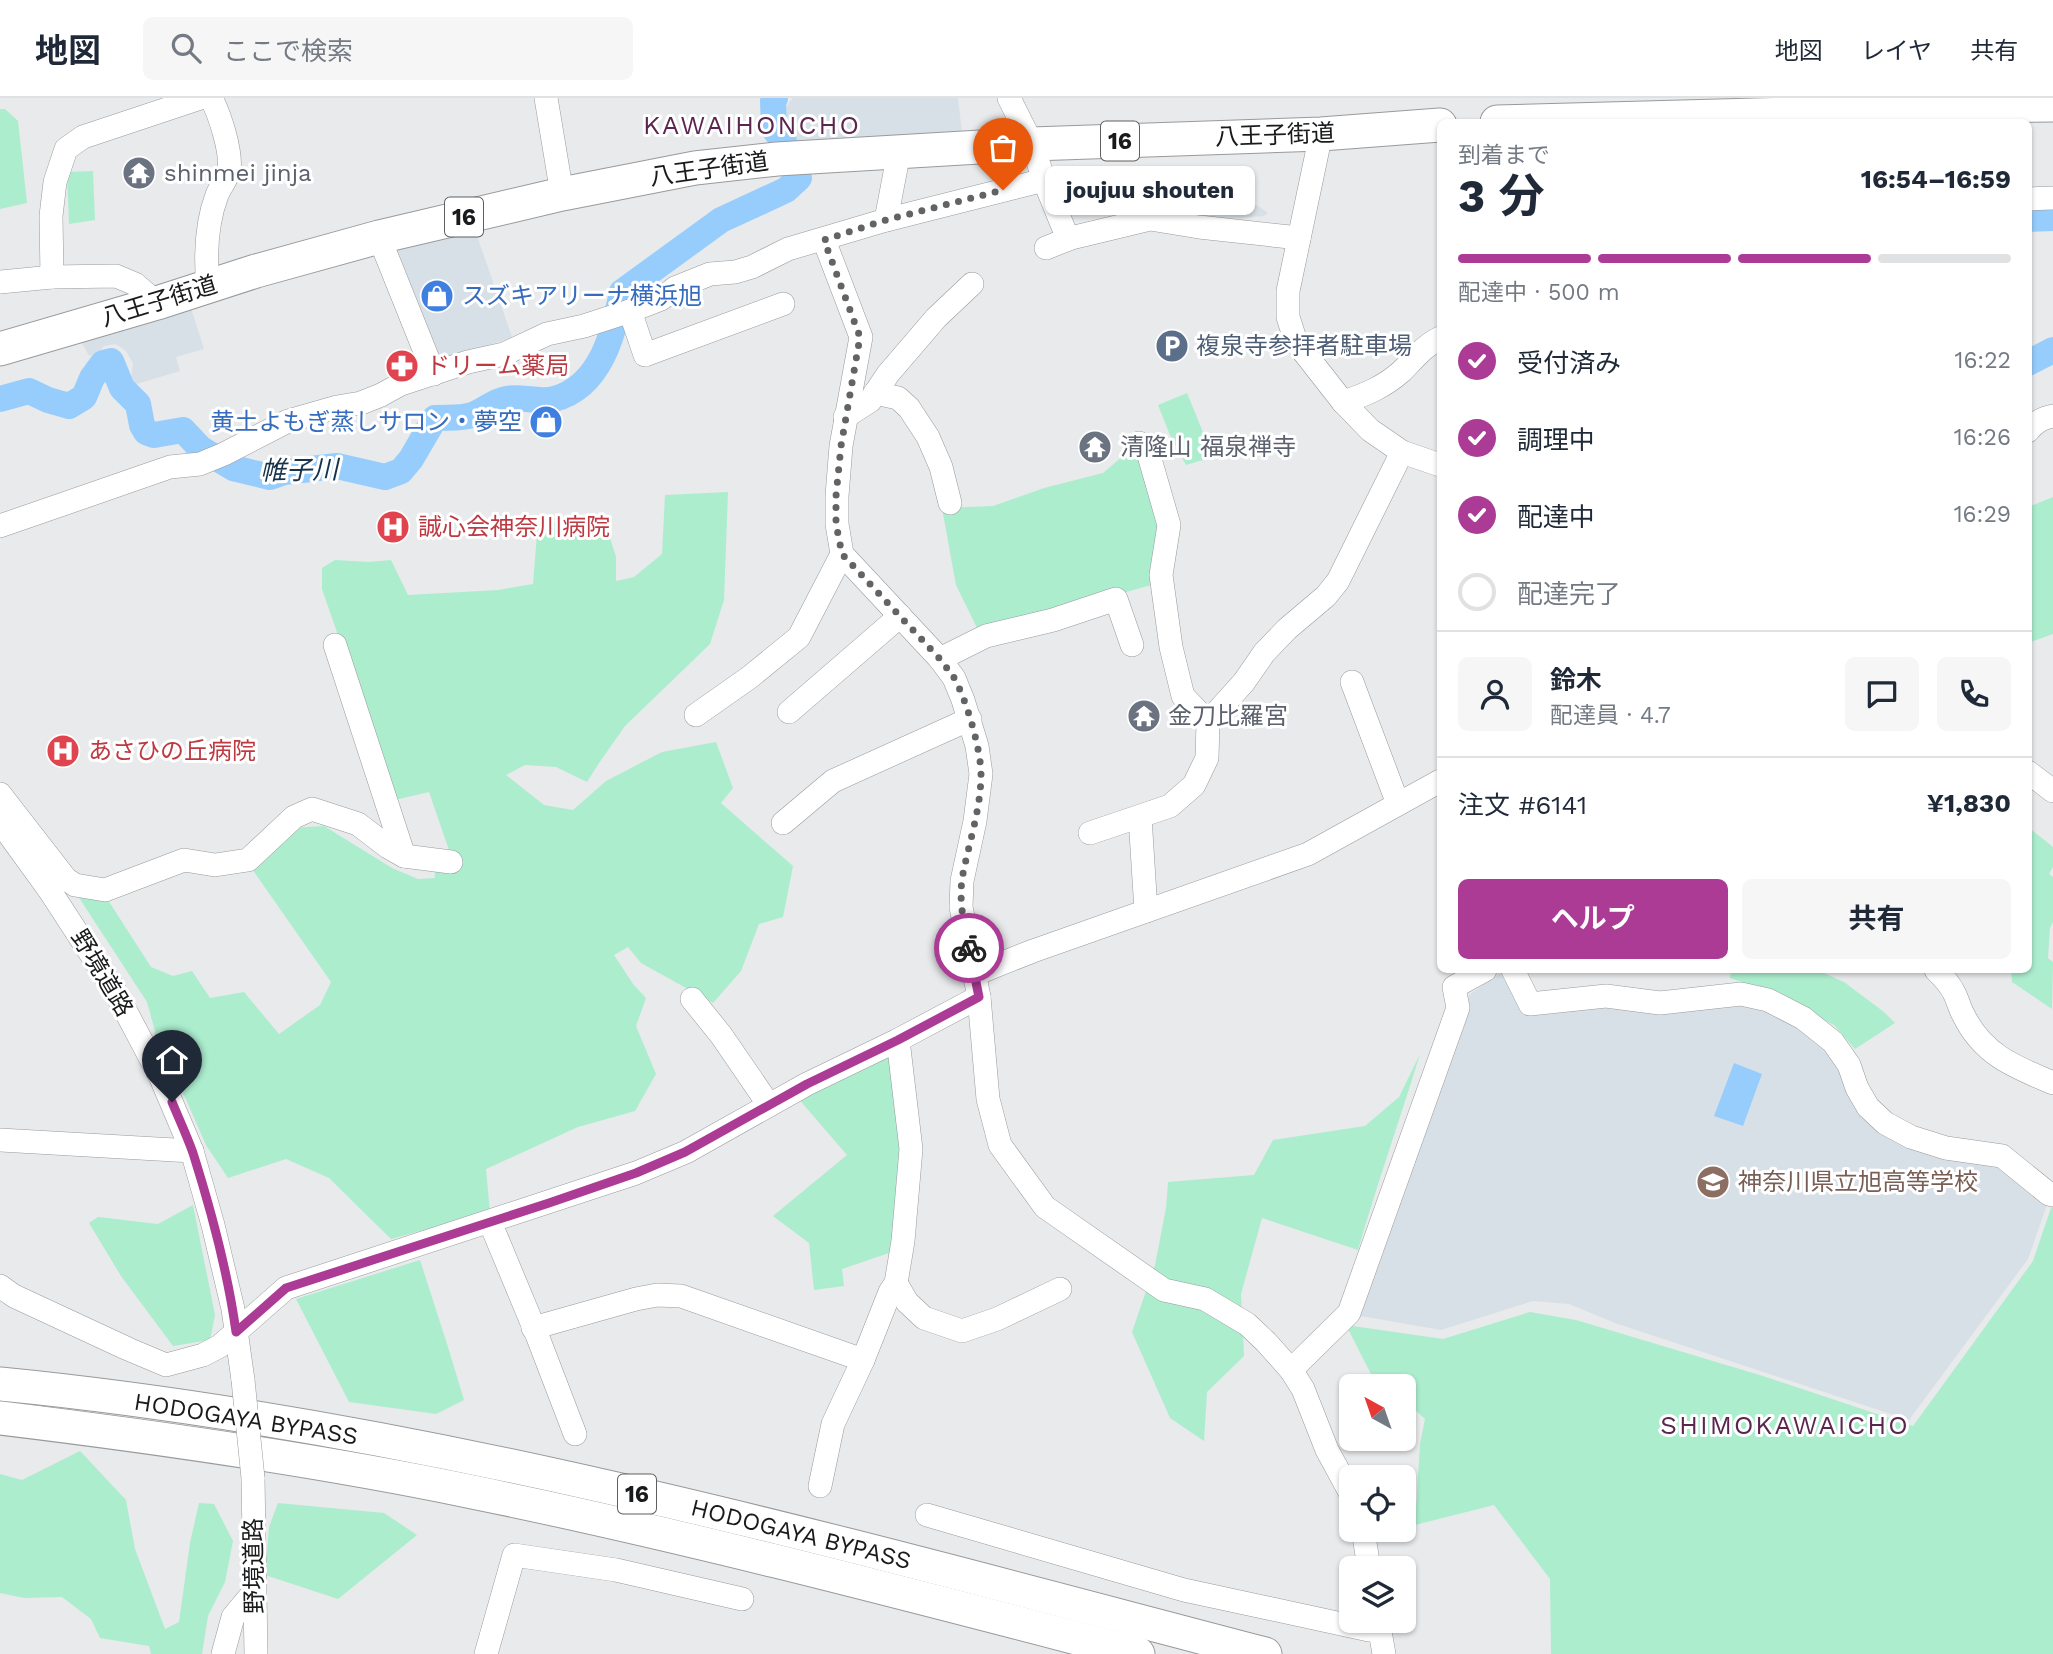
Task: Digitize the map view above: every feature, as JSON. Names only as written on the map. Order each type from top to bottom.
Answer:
[{"type":"highway","points":[[1552,119],[1681,112],[1828,111],[1949,102],[2053,105]]},
{"type":"highway","name":"八王子街道","points":[[0,349],[379,237],[562,194],[695,167],[789,158],[1032,144],[1321,134],[1437,125]]},
{"type":"highway","name":"HODOGAYA BYPASS","points":[[0,1384],[276,1421],[502,1464],[733,1516],[1265,1654]]},
{"type":"highway","name":"HODOGAYA BYPASS","points":[[0,1418],[286,1457],[468,1491],[721,1547],[1138,1654]]},
{"type":"street","points":[[52,277],[51,216],[55,182],[66,149],[83,138],[200,98]]},
{"type":"street","points":[[208,286],[208,227],[217,194],[229,172],[229,152],[211,98]]},
{"type":"street","points":[[546,98],[562,194]]},
{"type":"street","points":[[1009,98],[1032,144],[1044,180],[1071,240]]},
{"type":"street","points":[[1321,134],[1288,291],[1288,317],[1296,342],[1343,402],[1370,430],[1402,452],[1437,464]]},
{"type":"street","points":[[886,220],[900,152]]},
{"type":"street","points":[[0,526],[170,467],[200,464],[288,421],[361,403],[401,384],[468,362],[504,354],[547,334],[630,311],[661,299],[676,288],[710,274],[735,272],[752,267],[788,249],[886,220],[1044,180]]},
{"type":"street","points":[[2032,199],[2053,198]]},
{"type":"street","points":[[1046,248],[1150,219],[1199,228],[1298,238]]},
{"type":"street","points":[[379,237],[434,374]]},
{"type":"street","points":[[824,240],[860,337],[845,417],[836,496],[836,524],[842,554],[940,659],[954,678],[977,746],[981,774],[975,821],[962,881],[961,907],[979,997],[988,1099],[1000,1145],[1045,1207],[1164,1290],[1205,1299],[1247,1324],[1291,1370],[1303,1389],[1327,1450],[1339,1472]]},
{"type":"street","points":[[0,282],[52,277],[116,276],[135,284],[158,303]]},
{"type":"street","points":[[845,417],[870,401],[906,352],[936,318],[972,284]]},
{"type":"street","points":[[630,311],[645,355],[783,304]]},
{"type":"street","points":[[1343,402],[1369,394],[1383,385],[1437,340]]},
{"type":"street","points":[[875,393],[898,398],[909,408],[928,437],[950,503]]},
{"type":"street","points":[[2032,425],[2053,416]]},
{"type":"street","points":[[1139,443],[1148,452],[1169,526],[1161,575],[1171,647],[1183,696],[1208,722]]},
{"type":"street","points":[[1090,833],[1170,806],[1194,785],[1207,758],[1208,722],[1244,682],[1264,653],[1287,629],[1326,596],[1338,581],[1402,452]]},
{"type":"street","points":[[696,715],[750,677],[799,637],[842,554]]},
{"type":"street","points":[[940,659],[986,636],[1053,620],[1115,599],[1132,645]]},
{"type":"street","points":[[789,712],[900,617]]},
{"type":"street","points":[[335,645],[404,856]]},
{"type":"street","points":[[1352,682],[1398,804]]},
{"type":"street","points":[[783,823],[833,781],[970,719]]},
{"type":"street","points":[[2032,775],[2053,791]]},
{"type":"street","points":[[975,974],[1308,854],[1437,783]]},
{"type":"street","points":[[0,794],[66,879],[75,885],[105,890],[184,860],[215,865],[248,860],[295,817],[312,808],[358,824],[404,856],[451,862]]},
{"type":"street","points":[[1140,817],[1146,911]]},
{"type":"street","name":"野境道路","points":[[0,822],[50,891],[115,991],[161,1079],[192,1151],[233,1308],[243,1380],[253,1478],[256,1654]]},
{"type":"street","points":[[1291,1370],[1349,1313],[1458,1008],[1454,987],[1480,973]]},
{"type":"street","points":[[1514,973],[1530,1004],[1606,996],[1660,1003],[1741,994],[1768,1000],[1803,1018],[1833,1042],[1849,1065],[1857,1088],[1868,1107],[1885,1123],[1911,1137],[1946,1148],[2002,1156],[2053,1195]]},
{"type":"street","points":[[1938,973],[1953,991],[1964,1017],[1992,1053],[2053,1083]]},
{"type":"street","points":[[0,1286],[14,1296],[166,1365],[203,1355],[220,1346],[286,1288],[636,1173],[685,1152],[807,1084],[979,997]]},
{"type":"street","points":[[692,999],[721,1035],[769,1105]]},
{"type":"street","points":[[820,1486],[833,1424],[896,1283],[904,1241],[911,1149],[898,1040]]},
{"type":"street","points":[[0,1140],[192,1151]]},
{"type":"street","points":[[490,1222],[575,1434]]},
{"type":"street","points":[[896,1283],[907,1302],[924,1318],[962,1331],[997,1319],[1060,1289]]},
{"type":"street","points":[[533,1328],[636,1298],[681,1296],[863,1360]]},
{"type":"street","points":[[928,1515],[1184,1590],[1369,1630],[1381,1636]]},
{"type":"street","points":[[486,1654],[513,1555],[616,1570],[742,1599]]},
{"type":"street","points":[[223,1654],[233,1617],[254,1592]]},
{"type":"shaded area","points":[[793,98],[958,98],[962,134],[794,141],[784,120],[786,107]]},
{"type":"shaded area","points":[[1251,170],[1251,201],[1268,213],[1263,216],[1204,221],[1187,211],[1153,212],[1151,174]]},
{"type":"shaded area","points":[[475,230],[512,337],[434,364],[391,250]]},
{"type":"shaded area","points":[[190,305],[204,349],[176,357],[180,371],[130,386],[133,363],[126,351],[116,344],[104,346],[98,353],[89,356],[80,339]]},
{"type":"shaded area","name":"神奈川県立旭高等学校","points":[[1500,973],[1525,1013],[1608,1004],[1730,1001],[1759,1005],[1804,1027],[1830,1050],[1877,1124],[1998,1161],[2048,1202],[2028,1259],[1909,1420],[1615,1323],[1569,1304],[1533,1301],[1441,1330],[1355,1315],[1469,995]]},
{"type":"green space","points":[[0,109],[5,109],[18,121],[27,203],[0,209]]},
{"type":"green space","points":[[93,171],[95,220],[69,224],[67,172]]},
{"type":"green space","points":[[1187,393],[1213,457],[1186,465],[1158,405]]},
{"type":"green space","points":[[1136,445],[1162,514],[1158,583],[980,634],[956,585],[942,508],[993,506],[1044,488],[1103,473]]},
{"type":"green space","points":[[728,492],[724,600],[710,644],[625,726],[587,782],[556,767],[525,765],[506,775],[544,805],[573,810],[606,781],[662,752],[716,742],[733,788],[721,803],[793,866],[783,917],[759,924],[741,971],[713,1003],[641,963],[628,947],[614,955],[646,998],[636,1026],[656,1074],[635,1111],[578,1127],[486,1169],[490,1212],[391,1239],[329,1178],[286,1159],[228,1178],[206,1145],[185,1097],[155,1047],[155,1031],[147,1002],[74,890],[106,897],[151,967],[173,976],[192,971],[210,998],[244,992],[279,1034],[320,1005],[331,982],[250,866],[289,828],[324,826],[392,868],[418,879],[435,878],[434,861],[449,850],[429,792],[395,800],[322,589],[322,568],[335,560],[391,560],[408,595],[498,590],[533,584],[538,522],[605,522],[616,557],[616,581],[634,577],[662,554],[665,495]]},
{"type":"green space","points":[[2053,497],[2053,634],[2032,642],[2032,505]]},
{"type":"green space","points":[[2032,830],[2053,847],[2053,867],[2049,874],[2053,877],[2053,922],[2050,928],[2048,958],[2053,962],[2052,1009],[2012,982],[2011,973],[2032,973]]},
{"type":"green space","points":[[1731,973],[1824,973],[1844,982],[1895,1023],[1855,1049],[1834,1025],[1762,989],[1730,978]]},
{"type":"green space","points":[[893,1046],[905,1144],[898,1250],[842,1269],[844,1286],[814,1290],[809,1243],[773,1216],[847,1155],[797,1097]]},
{"type":"green space","points":[[1420,1054],[1358,1250],[1262,1218],[1241,1294],[1244,1356],[1207,1392],[1204,1441],[1170,1418],[1132,1332],[1155,1265],[1168,1182],[1254,1175],[1273,1140],[1365,1126],[1399,1097]]},
{"type":"green space","points":[[2053,1202],[2053,1654],[1551,1654],[1550,1579],[1494,1505],[1416,1525],[1420,1444],[1425,1419],[1416,1411],[1416,1374],[1371,1374],[1346,1325],[1443,1339],[1530,1312],[1576,1320],[1763,1376],[1913,1426],[2033,1261]]},
{"type":"green space","points":[[193,1205],[215,1315],[210,1340],[173,1346],[121,1276],[89,1223],[98,1217],[158,1224]]},
{"type":"green space","points":[[420,1260],[464,1400],[436,1414],[349,1402],[296,1299]]},
{"type":"green space","points":[[80,1451],[126,1500],[135,1549],[165,1629],[179,1622],[190,1543],[199,1503],[214,1504],[233,1541],[225,1582],[208,1616],[202,1654],[151,1654],[149,1646],[100,1638],[91,1619],[62,1597],[24,1598],[0,1593],[0,1474],[22,1480]]},
{"type":"green space","points":[[278,1503],[384,1513],[417,1535],[338,1599],[265,1575],[269,1527]]},
{"type":"water","points":[[1734,1063],[1762,1074],[1743,1126],[1714,1116]]},
{"type":"waterway","name":"帷子川","points":[[0,399],[29,391],[69,406],[84,397],[92,378],[103,363],[111,361],[122,388],[138,404],[146,432],[154,435],[183,430],[200,448],[233,468],[270,477],[284,472],[337,466],[385,477],[401,471],[435,418],[468,416],[506,399],[548,400],[570,393],[583,383],[603,356],[615,324],[622,292],[721,220],[786,190],[799,178],[784,142],[774,129],[775,98]]},
{"type":"waterway","points":[[2032,219],[2053,218]]},
{"type":"waterway","name":"帷子川","points":[[2032,361],[2053,350]]},
{"type":"way so far","points":[[969,948],[962,918],[962,881],[975,821],[981,774],[977,746],[954,678],[940,659],[842,554],[836,524],[836,496],[845,417],[860,337],[824,240],[886,220],[1003,190]]},
{"type":"place","name":"shinmei jinja","points":[[139,173]]},
{"type":"place","name":"joujuu shouten","points":[[1003,190]]},
{"type":"place","name":"スズキアリーナ横浜旭","points":[[437,296]]},
{"type":"place","name":"複泉寺参拝者駐車場","points":[[1172,346]]},
{"type":"place","name":"ドリーム薬局","points":[[402,366]]},
{"type":"place","name":"黄土よもぎ蒸しサロン・夢空","points":[[546,422]]},
{"type":"place","name":"清隆山 福泉禅寺","points":[[1095,447]]},
{"type":"place","name":"誠心会神奈川病院","points":[[393,527]]},
{"type":"place","name":"金刀比羅宮","points":[[1144,716]]},
{"type":"place","name":"あさひの丘病院","points":[[63,751]]},
{"type":"place","name":"神奈川県立旭高等学校","points":[[1713,1182]]},
{"type":"district","name":"KAWAIHONCHO","points":[[752,125]]},
{"type":"district","name":"SHIMOKAWAICHO","points":[[1785,1425]]},
{"type":"route","points":[[172,1102],[192,1151],[213,1225],[233,1308],[236,1332],[286,1288],[549,1203],[636,1173],[685,1152],[807,1084],[979,997],[969,948]]}]
